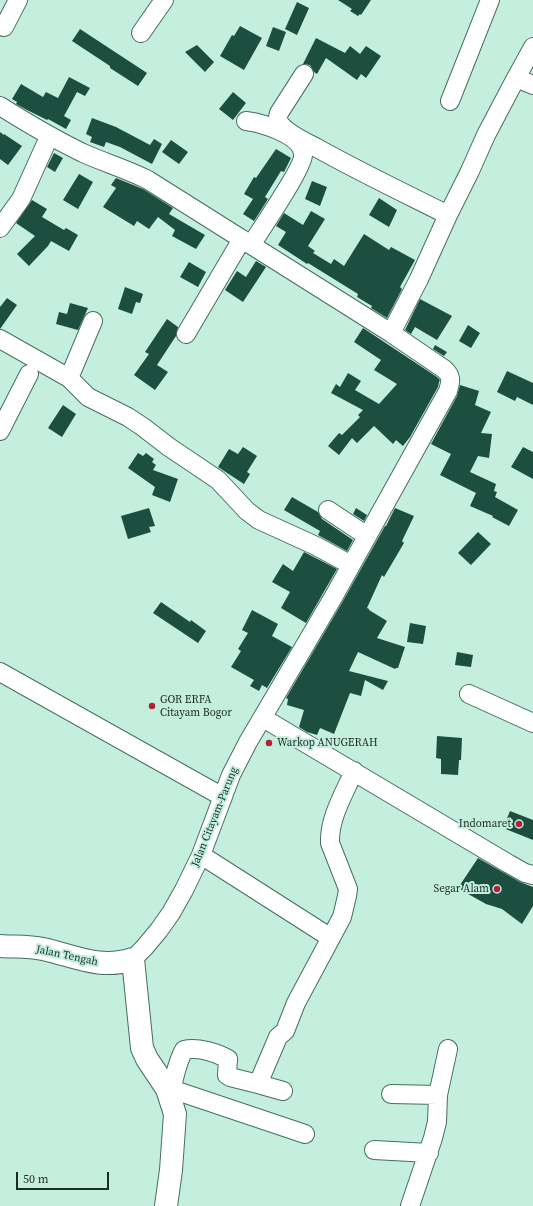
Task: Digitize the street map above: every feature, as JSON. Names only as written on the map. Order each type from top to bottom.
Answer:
[{"type":"main road","name":"Jalan Tengah","points":[[0,946],[41,949],[92,963],[115,963],[133,958]]},
{"type":"main road","points":[[133,958],[142,1048],[147,1059],[169,1090],[175,1114],[172,1170],[166,1206]]},
{"type":"street","points":[[4,27],[18,0]]},
{"type":"street","points":[[141,33],[164,0]]},
{"type":"street","points":[[450,101],[490,0]]},
{"type":"street","points":[[391,333],[419,278],[486,135],[533,48]]},
{"type":"street","points":[[304,74],[279,113],[279,122],[283,126],[301,139],[355,170],[448,215]]},
{"type":"street","points":[[516,78],[533,85]]},
{"type":"street","name":"Jalan Citayam-Parung","points":[[0,106],[49,137],[148,180],[391,333],[444,369],[449,374],[451,379],[448,391],[334,596],[248,742],[231,775],[201,855],[184,890],[171,913],[144,948],[133,958]]},
{"type":"street","points":[[186,334],[246,242],[298,170],[304,157],[300,146],[282,131],[246,120]]},
{"type":"street","points":[[0,228],[21,199],[49,137]]},
{"type":"street","points":[[69,378],[93,321]]},
{"type":"street","points":[[0,339],[69,378],[88,397],[143,427],[169,447],[218,480],[248,511],[259,520],[316,546],[351,565]]},
{"type":"street","points":[[0,431],[29,374]]},
{"type":"street","points":[[328,510],[367,536]]},
{"type":"street","points":[[0,672],[223,797]]},
{"type":"street","points":[[469,694],[533,723]]},
{"type":"street","points":[[263,718],[515,867],[533,875]]},
{"type":"street","points":[[258,1084],[278,1037],[285,1031],[296,1003],[342,917],[348,889],[330,843],[329,836],[334,817],[354,771]]},
{"type":"street","points":[[201,855],[331,938]]},
{"type":"street","points":[[283,1091],[230,1077],[227,1075],[228,1058],[205,1051],[188,1049],[184,1050],[182,1053],[169,1090],[180,1092],[305,1134]]},
{"type":"street","points":[[410,1206],[429,1153],[436,1122],[438,1095],[448,1049]]},
{"type":"street","points":[[391,1094],[438,1095]]},
{"type":"street","points":[[374,1150],[429,1153]]},
{"type":"building","points":[[338,0],[371,0],[361,15],[360,14],[358,16],[350,11],[352,9]]},
{"type":"building","points":[[297,2],[309,8],[297,35],[285,29]]},
{"type":"building","points":[[240,26],[262,38],[244,70],[220,56],[232,35],[234,36]]},
{"type":"building","points":[[273,27],[286,32],[279,51],[266,46]]},
{"type":"building","points":[[80,29],[147,73],[138,86],[72,41]]},
{"type":"building","points":[[316,38],[345,53],[350,46],[360,54],[366,46],[381,56],[366,78],[361,74],[357,80],[326,58],[317,74],[310,65],[303,64]]},
{"type":"building","points":[[197,45],[214,62],[205,72],[185,52]]},
{"type":"building","points":[[69,77],[90,88],[85,96],[77,92],[64,116],[71,120],[66,129],[16,104],[17,102],[12,99],[21,84],[43,97],[46,92],[58,98]]},
{"type":"building","points":[[233,92],[246,103],[233,120],[219,109]]},
{"type":"building","points":[[92,118],[116,127],[150,145],[154,139],[162,144],[152,164],[120,147],[106,142],[104,147],[90,142],[92,137],[86,134]]},
{"type":"building","points":[[0,132],[22,146],[8,165],[0,159]]},
{"type":"building","points":[[171,140],[188,152],[179,164],[162,152]]},
{"type":"building","points":[[276,149],[291,158],[284,172],[281,171],[265,197],[268,199],[254,221],[243,214],[253,199],[244,194],[254,177],[256,178]]},
{"type":"building","points":[[54,153],[63,158],[55,172],[47,167]]},
{"type":"building","points":[[79,174],[93,182],[78,209],[63,200]]},
{"type":"building","points":[[116,178],[143,189],[173,208],[169,214],[205,235],[196,249],[172,236],[175,230],[158,217],[149,229],[137,221],[134,226],[103,207],[116,188],[111,185]]},
{"type":"building","points":[[312,181],[327,187],[320,206],[305,199]]},
{"type":"building","points":[[379,198],[397,210],[389,227],[369,215]]},
{"type":"building","points":[[32,200],[47,209],[42,217],[64,230],[66,228],[78,235],[69,251],[51,241],[29,266],[17,254],[35,236],[16,223]]},
{"type":"building","points":[[311,211],[325,219],[308,246],[315,251],[313,253],[331,264],[334,259],[344,266],[364,234],[389,250],[391,247],[415,260],[400,287],[402,289],[387,318],[371,308],[372,306],[357,297],[358,294],[278,245],[286,232],[276,226],[284,213],[303,225]]},
{"type":"building","points":[[256,261],[266,267],[243,302],[225,290],[237,271],[246,277]]},
{"type":"building","points":[[189,262],[206,272],[198,287],[180,277]]},
{"type":"building","points":[[125,287],[143,294],[140,303],[136,302],[132,314],[118,309]]},
{"type":"building","points":[[7,298],[17,305],[0,329],[0,307]]},
{"type":"building","points":[[420,299],[452,316],[437,340],[415,327],[411,334],[405,330]]},
{"type":"building","points":[[70,303],[88,308],[78,330],[56,324],[59,312],[67,314]]},
{"type":"building","points":[[167,319],[178,327],[176,336],[157,365],[168,372],[155,390],[134,375],[149,354],[145,352]]},
{"type":"building","points":[[468,325],[480,333],[471,348],[459,341]]},
{"type":"building","points":[[363,328],[440,380],[438,387],[410,437],[403,446],[396,440],[393,444],[374,426],[357,443],[352,438],[339,455],[328,446],[339,433],[342,435],[360,417],[358,415],[363,410],[331,393],[336,384],[340,387],[348,373],[361,381],[355,390],[379,404],[397,384],[374,370],[381,360],[354,342]]},
{"type":"building","points":[[435,345],[447,352],[444,356],[433,349]]},
{"type":"building","points":[[507,371],[533,383],[533,405],[517,397],[515,401],[497,392]]},
{"type":"building","points":[[460,385],[479,391],[475,405],[491,412],[481,433],[492,434],[489,458],[478,456],[470,472],[496,484],[494,491],[497,492],[495,497],[518,510],[509,526],[492,517],[493,516],[470,506],[476,493],[440,475],[451,454],[431,444],[457,396]]},
{"type":"building","points":[[63,405],[76,414],[62,437],[48,428]]},
{"type":"building","points":[[243,447],[257,456],[247,472],[250,474],[244,484],[218,467],[229,449],[238,454]]},
{"type":"building","points":[[523,447],[533,452],[533,479],[511,467]]},
{"type":"building","points":[[138,453],[143,456],[146,453],[154,459],[152,462],[156,465],[153,470],[178,479],[170,502],[152,495],[155,487],[128,468]]},
{"type":"building","points":[[292,497],[318,512],[322,519],[353,540],[347,551],[318,535],[320,531],[284,510]]},
{"type":"building","points":[[149,508],[155,526],[149,527],[151,532],[128,539],[121,516]]},
{"type":"building","points":[[356,508],[367,515],[364,521],[353,514]]},
{"type":"building","points":[[395,508],[414,516],[402,541],[404,543],[384,577],[382,575],[367,608],[387,621],[377,638],[405,647],[398,668],[395,669],[358,652],[349,671],[388,681],[383,690],[365,680],[361,696],[350,693],[334,734],[320,728],[317,735],[307,732],[299,727],[304,710],[287,705],[288,699],[286,698]]},
{"type":"building","points":[[478,532],[491,544],[471,565],[458,553]]},
{"type":"building","points":[[304,552],[337,569],[306,623],[281,608],[290,592],[272,582],[283,564],[293,571]]},
{"type":"building","points":[[161,602],[206,631],[198,643],[153,613]]},
{"type":"building","points":[[252,610],[278,624],[272,636],[292,647],[267,688],[262,685],[259,691],[250,686],[254,680],[231,667],[241,651],[238,649],[248,633],[242,630]]},
{"type":"building","points":[[410,623],[426,626],[423,644],[407,642]]},
{"type":"building","points":[[457,652],[473,655],[471,667],[455,665]]},
{"type":"building","points":[[437,736],[462,738],[461,760],[459,760],[458,775],[441,774],[441,759],[436,758]]},
{"type":"building","name":"Indomaret","points":[[510,811],[533,820],[533,840],[503,828]]},
{"type":"building","name":"Segar Alam","points":[[478,858],[520,882],[533,887],[533,906],[522,924],[502,909],[486,904],[461,890],[460,885]]},
{"type":"place","name":"GOR ERFA Citayam Bogor","points":[[152,706]]},
{"type":"place","name":"Warkop ANUGERAH","points":[[269,743]]},
{"type":"place","name":"Indomaret","points":[[519,824]]},
{"type":"place","name":"Segar Alam","points":[[497,889]]}]
